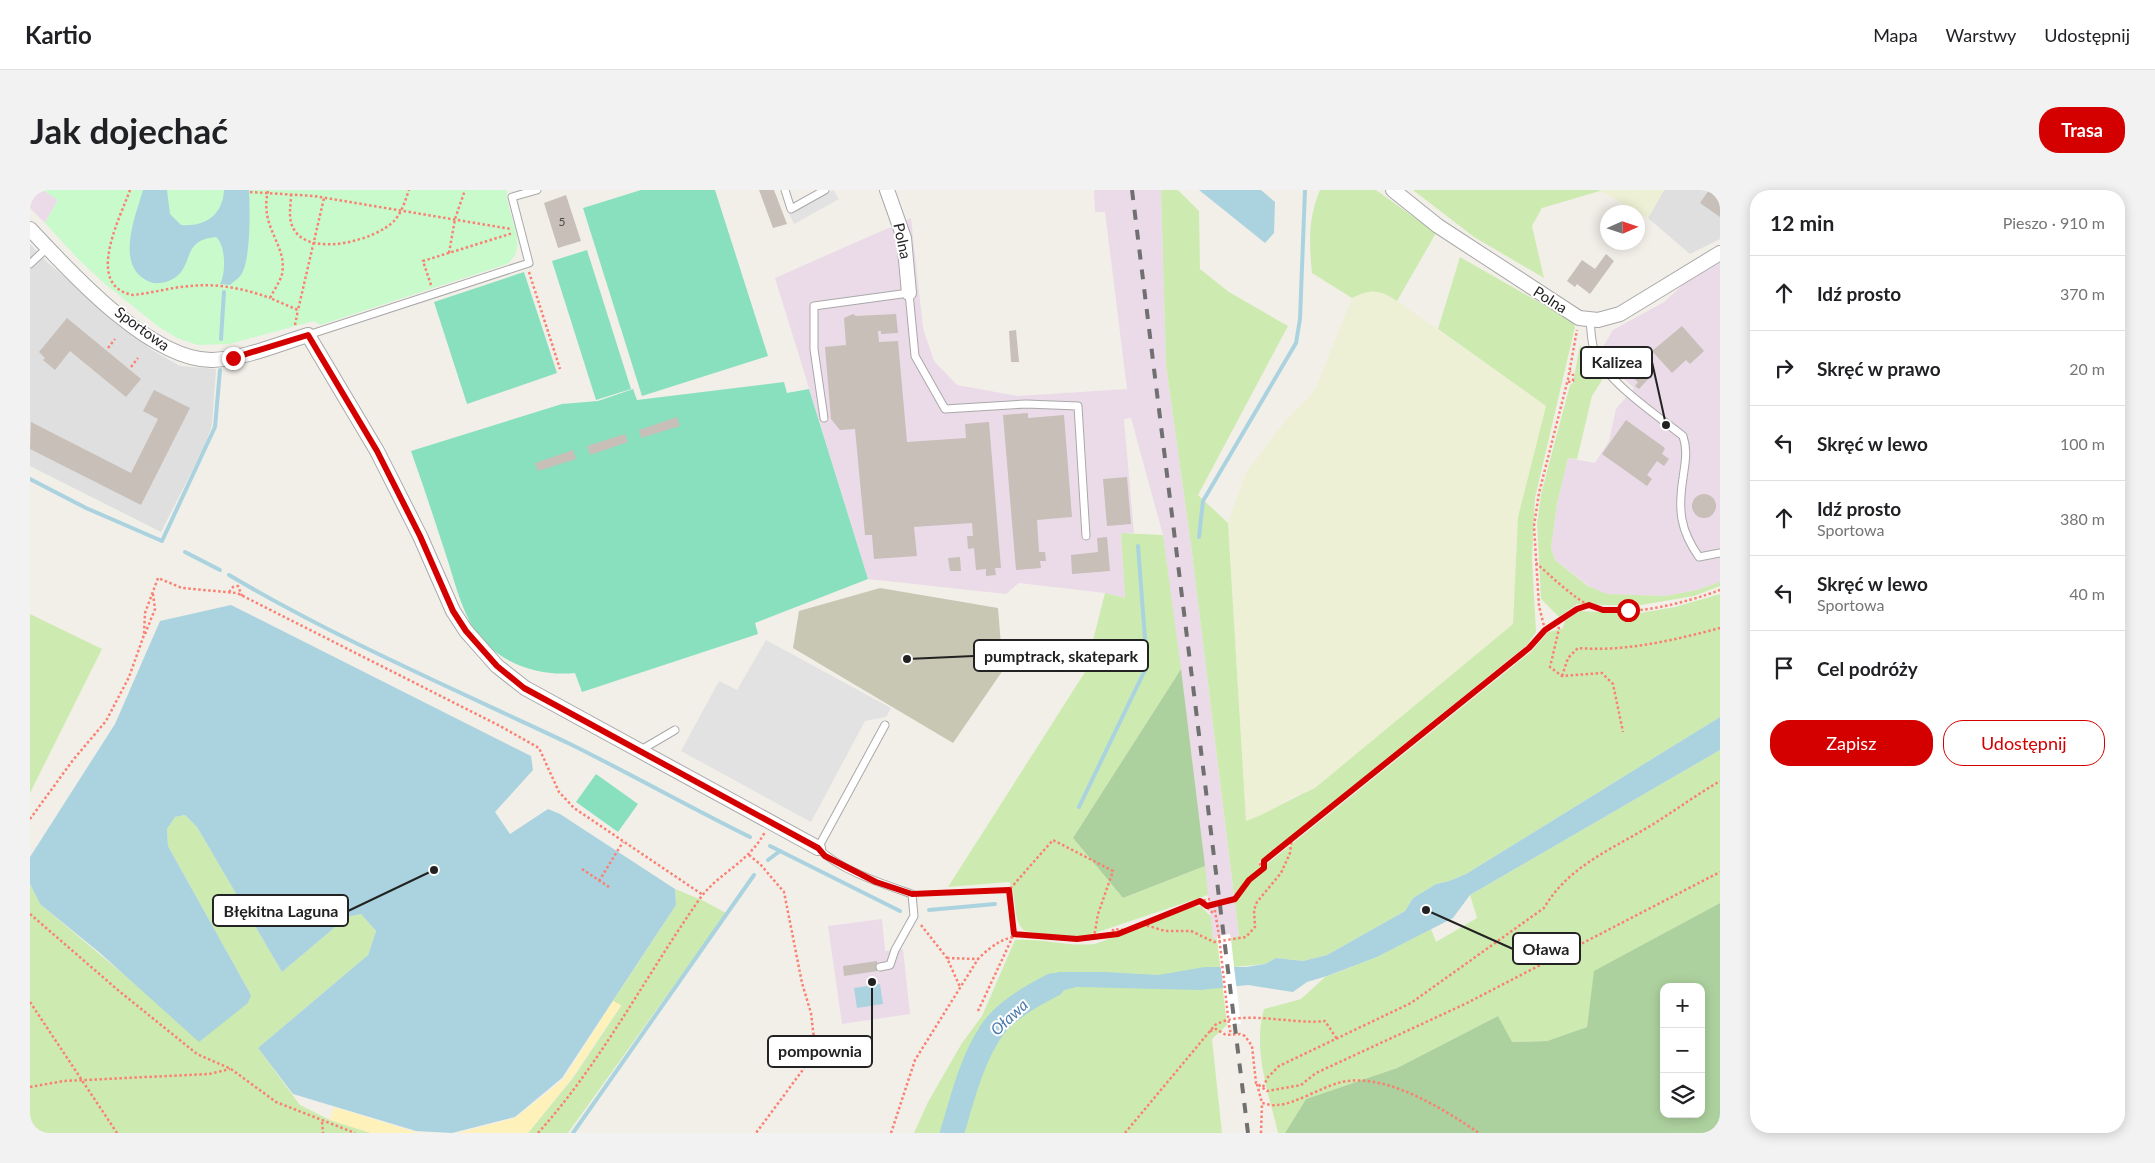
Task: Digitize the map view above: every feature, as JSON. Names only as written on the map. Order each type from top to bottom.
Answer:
[{"type":"street","name":"Polna","points":[[887,190],[904,238],[910,293]]},
{"type":"street","name":"Polna","points":[[1393,190],[1438,226],[1584,319]]},
{"type":"street","name":"Sportowa","points":[[30,230],[82,283],[135,328],[157,344],[177,354],[212,360],[233,358],[308,335]]},
{"type":"street","points":[[1584,319],[1620,314],[1720,253]]},
{"type":"street","points":[[308,335],[377,451],[420,536],[453,611],[466,631],[497,666],[524,688],[818,848]]},
{"type":"lane","points":[[308,335],[529,263],[519,231],[512,197],[537,190]]},
{"type":"lane","points":[[785,190],[791,208],[825,190]]},
{"type":"lane","points":[[30,264],[47,248]]},
{"type":"lane","points":[[824,418],[814,349],[814,306],[910,293],[915,356],[945,409],[1026,404],[1078,406],[1086,536]]},
{"type":"lane","points":[[1584,319],[1596,356],[1619,384],[1683,436],[1687,448],[1682,487],[1681,517],[1686,538],[1699,556],[1720,553]]},
{"type":"lane","points":[[880,967],[890,965],[895,950],[914,916],[912,894],[876,882],[825,856],[818,848],[885,725]]},
{"type":"lane","points":[[641,750],[675,730]]},
{"type":"path","points":[[130,190],[108,257],[107,269],[110,279],[126,294],[134,295],[192,286],[246,289],[298,310],[324,198]]},
{"type":"path","points":[[291,194],[290,214],[292,225],[299,236],[315,242],[335,244],[362,240],[393,222],[401,210],[409,190]]},
{"type":"path","points":[[448,253],[455,219],[464,190]]},
{"type":"path","points":[[268,191],[266,206],[268,225],[283,260],[282,276],[270,298]]},
{"type":"path","points":[[250,192],[268,191],[324,198],[519,231]]},
{"type":"path","points":[[434,294],[423,261],[519,231]]},
{"type":"path","points":[[526,264],[560,369]]},
{"type":"path","points":[[1545,630],[1539,606],[1534,526],[1539,493],[1584,319]]},
{"type":"path","points":[[108,348],[115,339]]},
{"type":"path","points":[[131,367],[138,358]]},
{"type":"path","points":[[1536,563],[1589,605],[1603,610],[1644,608],[1681,602],[1720,590]]},
{"type":"path","points":[[144,635],[145,613],[158,578],[182,588],[229,592],[242,596],[402,676],[539,748],[558,792],[574,808],[703,895]]},
{"type":"path","points":[[229,592],[238,586],[242,596]]},
{"type":"path","points":[[30,819],[73,760],[106,721],[129,677],[155,609],[153,592]]},
{"type":"path","points":[[1259,865],[1529,648],[1545,630],[1577,609],[1589,605]]},
{"type":"path","points":[[1557,622],[1558,629],[1550,667],[1562,676],[1602,673],[1613,684],[1624,732]]},
{"type":"path","points":[[1562,676],[1568,658],[1578,648],[1597,649],[1638,646],[1720,628]]},
{"type":"path","points":[[1263,1087],[1268,1077],[1279,1066],[1411,1004],[1490,944],[1544,908],[1552,893],[1583,864],[1655,823],[1720,781]]},
{"type":"path","points":[[538,1133],[590,1066],[645,987],[703,895],[749,855],[763,836]]},
{"type":"path","points":[[1142,924],[1165,931],[1191,931],[1214,942],[1246,938],[1255,927],[1254,910],[1257,902],[1281,873],[1290,853],[1292,837]]},
{"type":"path","points":[[912,894],[1009,890],[1053,840],[1068,846],[1112,871],[1098,914],[1094,938]]},
{"type":"path","points":[[599,881],[624,841]]},
{"type":"path","points":[[749,855],[760,864],[784,892],[802,984],[811,1013],[814,1039],[811,1054],[802,1071],[756,1133]]},
{"type":"path","points":[[1207,906],[1235,899],[1249,880],[1264,868],[1264,861]]},
{"type":"path","points":[[582,870],[609,886]]},
{"type":"path","points":[[1256,1083],[1267,1091],[1301,1085],[1316,1073],[1465,1004],[1720,872]]},
{"type":"path","points":[[978,1011],[1014,934],[1009,890]]},
{"type":"path","points":[[891,1133],[915,1060],[978,958],[991,946],[1014,934],[1063,939],[1094,938],[1109,935],[1210,899]]},
{"type":"path","points":[[1200,901],[1215,915]]},
{"type":"path","points":[[1214,905],[1231,1035]]},
{"type":"path","points":[[30,914],[119,991],[197,1054],[231,1069],[276,1102],[355,1133]]},
{"type":"path","points":[[914,916],[947,958],[961,988]]},
{"type":"path","points":[[1109,935],[1114,929],[1127,930]]},
{"type":"path","points":[[947,958],[978,958]]},
{"type":"path","points":[[30,1002],[117,1133]]},
{"type":"path","points":[[1125,1133],[1215,1024],[1223,1020],[1241,1017],[1301,1022],[1324,1021],[1337,1039]]},
{"type":"path","points":[[1210,1031],[1216,1029],[1226,1035],[1240,1034],[1245,1036],[1252,1046],[1256,1083],[1262,1103],[1261,1133]]},
{"type":"path","points":[[30,1087],[64,1081],[210,1074],[231,1069]]},
{"type":"path","points":[[1262,1103],[1278,1106],[1352,1080],[1374,1082],[1424,1099],[1479,1133]]},
{"type":"path","points":[[322,1121],[323,1133]]},
{"type":"shaded area","points":[[31,190],[43,190],[58,200],[45,223],[30,208]]},
{"type":"shaded area","points":[[833,190],[839,199],[794,224],[789,214]]},
{"type":"shaded area","points":[[1094,190],[1161,190],[1166,365],[1191,545],[1239,937],[1213,939],[1163,535],[1131,418],[1124,419],[1134,533],[1121,534],[1125,598],[1105,593],[1019,583],[1006,594],[868,579],[775,278],[911,218],[923,328],[934,361],[957,385],[1018,396],[1127,389],[1105,212],[1095,212]]},
{"type":"shaded area","points":[[1599,190],[1664,190],[1648,218],[1645,216],[1645,205],[1625,205]]},
{"type":"shaded area","points":[[1664,190],[1720,190],[1720,239],[1690,254],[1648,218]]},
{"type":"shaded area","points":[[30,244],[48,263],[152,350],[180,366],[216,369],[212,426],[203,449],[161,532],[30,466]]},
{"type":"shaded area","points":[[1720,261],[1720,582],[1697,590],[1665,596],[1597,592],[1555,560],[1551,548],[1557,504],[1568,458],[1595,463],[1609,441],[1616,409],[1634,388],[1619,374],[1603,347],[1613,330],[1664,302],[1687,281]]},
{"type":"shaded area","points":[[1383,291],[1546,406],[1518,517],[1513,624],[1315,788],[1290,798],[1265,815],[1246,821],[1228,523],[1246,472],[1286,420],[1314,392],[1352,298],[1365,292]]},
{"type":"shaded area","points":[[880,588],[998,608],[1003,670],[953,743],[793,648],[799,611]]},
{"type":"shaded area","points":[[766,640],[891,708],[886,717],[865,721],[811,822],[681,751],[719,681],[737,690]]},
{"type":"shaded area","points":[[882,919],[885,951],[903,949],[910,1014],[842,1024],[828,926]]},
{"type":"green space","points":[[43,190],[507,190],[509,209],[517,239],[517,248],[514,257],[507,264],[320,325],[314,321],[229,344],[198,345],[177,338],[159,327],[105,284],[79,260],[45,223],[58,200]]},
{"type":"green space","points":[[641,190],[715,190],[768,356],[642,396],[583,208]]},
{"type":"green space","points":[[1161,190],[1178,190],[1199,211],[1200,269],[1229,292],[1288,326],[1198,495],[1228,523],[1246,821],[1315,788],[1513,624],[1518,517],[1546,406],[1438,329],[1460,257],[1572,321],[1575,327],[1535,498],[1532,559],[1536,632],[1527,645],[1258,863],[1262,868],[1532,651],[1548,632],[1562,629],[1565,621],[1580,611],[1634,614],[1675,607],[1720,594],[1720,717],[1466,874],[1436,884],[1413,898],[1405,911],[1327,955],[1303,961],[1276,958],[1265,964],[1234,967],[1231,938],[1239,936],[1191,545],[1166,365]]},
{"type":"green space","points":[[1320,190],[1376,190],[1436,233],[1397,301],[1380,292],[1365,293],[1352,298],[1312,273],[1310,231],[1313,211]]},
{"type":"green space","points":[[1413,190],[1600,191],[1542,208],[1532,226],[1544,278],[1474,237]]},
{"type":"green space","points":[[587,250],[631,389],[596,400],[552,261]]},
{"type":"green space","points":[[524,272],[557,373],[467,404],[434,302]]},
{"type":"green space","points":[[1580,345],[1602,380],[1592,396],[1577,459],[1568,458],[1557,504],[1551,548],[1555,560],[1588,586],[1607,594],[1665,596],[1697,590],[1720,582],[1720,586],[1694,596],[1635,606],[1577,604],[1559,617],[1541,599],[1537,524],[1541,494],[1570,385],[1573,383]]},
{"type":"green space","points":[[784,382],[787,393],[809,389],[868,579],[755,623],[758,634],[582,692],[575,673],[545,672],[516,664],[490,648],[480,637],[471,624],[460,598],[411,451],[562,404],[598,401],[633,389],[637,400]]},
{"type":"green space","points":[[1121,533],[1163,535],[1181,669],[1073,838],[1123,898],[1205,866],[1208,895],[1089,935],[1069,938],[1025,931],[1021,927],[1016,915],[1012,887],[1009,882],[948,887],[1085,672],[1105,593],[1125,598]]},
{"type":"green space","points":[[30,614],[102,649],[30,793]]},
{"type":"green space","points":[[1181,669],[1205,866],[1123,898],[1073,838]]},
{"type":"green space","points":[[1720,750],[1720,903],[1595,971],[1587,1027],[1547,1041],[1511,1042],[1498,1016],[1397,1068],[1306,1099],[1285,1133],[1278,1133],[1266,1087],[1261,1056],[1261,1024],[1264,1009],[1301,999],[1325,977],[1377,957],[1431,929],[1436,942],[1477,918],[1470,895]]},
{"type":"green space","points":[[596,774],[638,804],[618,832],[576,802]]},
{"type":"green space","points":[[185,815],[197,827],[282,972],[347,917],[361,914],[376,931],[368,955],[258,1048],[300,1105],[330,1120],[371,1133],[30,1133],[30,884],[40,904],[141,989],[251,995],[168,846],[167,829],[175,817]]},
{"type":"green space","points":[[675,889],[726,913],[568,1133],[528,1133],[573,1078],[621,1006],[613,1001],[676,905]]},
{"type":"green space","points":[[1720,903],[1720,1133],[1285,1133],[1306,1099],[1397,1068],[1498,1016],[1512,1042],[1547,1041],[1587,1027],[1594,971]]},
{"type":"green space","points":[[1201,906],[1211,917],[1213,939],[1217,939],[1227,1025],[1212,1039],[1222,1133],[914,1133],[928,1102],[962,1043],[982,1016],[1015,940],[1095,944],[1193,907]]},
{"type":"sand","points":[[613,1001],[621,1005],[571,1079],[528,1133],[458,1133],[515,1118],[563,1080]]},
{"type":"sand","points":[[334,1107],[421,1133],[371,1133],[330,1120]]},
{"type":"water","points":[[143,190],[167,190],[170,214],[181,225],[190,225],[205,221],[216,213],[223,199],[224,190],[249,190],[250,221],[247,258],[240,276],[230,285],[220,284],[224,260],[222,246],[216,237],[205,239],[193,247],[181,271],[170,280],[153,283],[139,275],[133,265],[130,254],[130,241],[132,227]]},
{"type":"water","points":[[1199,190],[1261,190],[1275,202],[1274,233],[1265,243]]},
{"type":"water","points":[[231,605],[531,756],[533,770],[495,812],[510,834],[548,809],[560,814],[675,889],[676,905],[562,1078],[515,1117],[452,1133],[416,1131],[293,1094],[258,1048],[368,955],[376,931],[361,914],[347,917],[282,972],[197,827],[185,815],[175,817],[167,829],[168,846],[251,995],[248,1003],[199,1042],[100,953],[40,904],[30,884],[30,857],[115,724],[160,621]]},
{"type":"water","points":[[1720,717],[1720,750],[1470,895],[1453,918],[1377,957],[1307,982],[1293,992],[1248,985],[1201,990],[1077,987],[1047,994],[1028,1006],[1021,996],[1046,976],[1059,972],[1158,975],[1205,967],[1246,967],[1265,964],[1276,958],[1303,961],[1327,955],[1405,911],[1413,898],[1436,884],[1466,874]]},
{"type":"water","points":[[880,984],[883,1004],[857,1008],[854,988]]},
{"type":"pier","points":[[1230,934],[1241,1024],[1228,1025],[1217,936]]},
{"type":"building","points":[[759,190],[774,190],[787,224],[773,228]]},
{"type":"building","points":[[1709,190],[1720,192],[1720,217],[1700,203]]},
{"type":"building","points":[[566,195],[581,241],[558,248],[544,203]]},
{"type":"building","points":[[1606,254],[1614,261],[1590,294],[1577,284],[1575,287],[1567,281],[1582,260],[1595,269]]},
{"type":"building","points":[[853,314],[856,316],[896,314],[898,333],[881,334],[881,331],[878,331],[879,342],[898,341],[907,442],[966,438],[965,424],[989,422],[1001,568],[995,568],[996,575],[986,576],[986,569],[976,570],[974,548],[968,549],[967,536],[973,536],[972,523],[914,527],[917,556],[874,559],[872,535],[865,535],[855,429],[840,430],[831,419],[825,347],[846,345],[844,318]]},
{"type":"building","points":[[67,318],[141,379],[126,397],[70,351],[55,370],[43,360],[45,358],[39,352]]},
{"type":"building","points":[[1682,326],[1704,351],[1690,364],[1686,360],[1672,373],[1652,351]]},
{"type":"building","points":[[1016,330],[1019,362],[1011,362],[1009,331]]},
{"type":"building","points":[[1638,369],[1650,377],[1639,389],[1635,386],[1638,382],[1632,377]]},
{"type":"building","points":[[154,390],[190,408],[141,505],[30,449],[31,422],[131,473],[158,419],[143,411]]},
{"type":"building","points":[[1028,413],[1028,418],[1064,415],[1072,517],[1037,520],[1039,552],[1045,552],[1046,561],[1040,561],[1041,568],[1016,570],[1003,415]]},
{"type":"building","points":[[677,417],[680,426],[641,438],[639,430]]},
{"type":"building","points":[[1626,420],[1665,448],[1662,454],[1669,459],[1664,466],[1657,461],[1647,475],[1652,479],[1647,486],[1602,454]]},
{"type":"building","points":[[625,434],[628,442],[590,455],[587,446]]},
{"type":"building","points":[[573,450],[576,459],[538,471],[535,463]]},
{"type":"building","points":[[1127,477],[1131,524],[1107,526],[1103,479]]},
{"type":"building","points":[[1704,494],[1712,498],[1716,506],[1712,514],[1704,518],[1696,514],[1692,506],[1696,498]]},
{"type":"building","points":[[1107,537],[1110,571],[1072,574],[1071,555],[1098,552],[1097,538]]},
{"type":"building","points":[[960,557],[961,571],[950,571],[948,558]]},
{"type":"building","points":[[877,961],[878,971],[844,976],[843,966]]},
{"type":"waterway","points":[[1199,537],[1203,501],[1296,343],[1300,319],[1305,190]]},
{"type":"waterway","points":[[221,339],[224,292]]},
{"type":"waterway","points":[[30,479],[86,508],[162,541],[215,427],[220,370]]},
{"type":"waterway","points":[[1079,807],[1145,670],[1146,652],[1138,546]]},
{"type":"waterway","points":[[185,552],[220,570]]},
{"type":"waterway","points":[[229,575],[311,621],[568,743],[750,837]]},
{"type":"waterway","points":[[770,846],[900,911]]},
{"type":"waterway","points":[[768,860],[780,851]]},
{"type":"waterway","points":[[573,1133],[754,875]]},
{"type":"waterway","points":[[929,910],[995,904]]},
{"type":"waterway","name":"Oława","points":[[952,1133],[972,1069],[990,1033],[1002,1018],[1027,999],[1053,985]]},
{"type":"railway","points":[[1132,190],[1248,1133]]},
{"type":"place","name":"Kalizea","points":[[1666,425]]},
{"type":"place","name":"pumptrack, skatepark","points":[[907,659]]},
{"type":"place","name":"Błękitna Laguna","points":[[434,870]]},
{"type":"place","name":"Oława","points":[[1426,910]]},
{"type":"place","name":"pompownia","points":[[872,982]]},
{"type":"route","points":[[233,358],[308,335],[344,392],[402,498],[453,611],[466,631],[497,666],[524,688],[641,750],[818,848],[825,856],[876,882],[912,894],[1009,890],[1014,934],[1030,934],[1063,939],[1094,938],[1118,934],[1200,901],[1207,906],[1235,899],[1249,880],[1264,868],[1264,861],[1529,648],[1545,630],[1577,609],[1589,605],[1603,610],[1628,610]]}]
